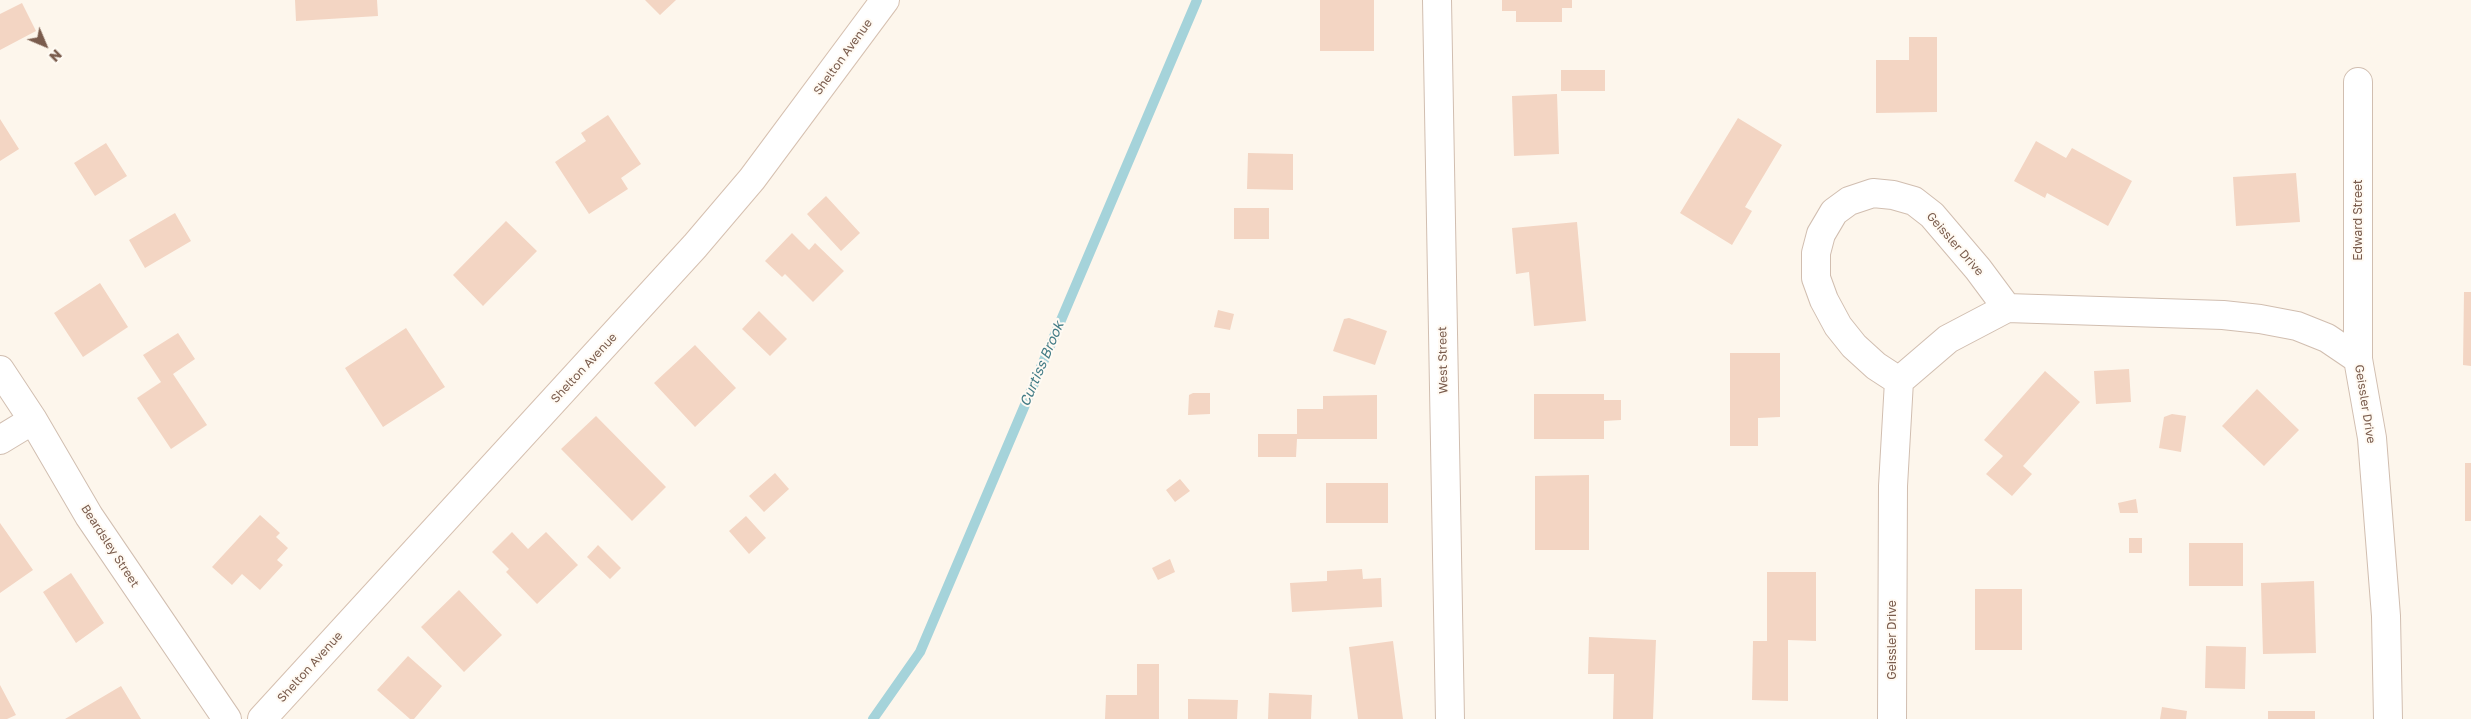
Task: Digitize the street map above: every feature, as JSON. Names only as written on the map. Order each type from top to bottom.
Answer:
[{"type":"street","name":"Shelton Avenue","points":[[262,719],[689,254],[752,179],[885,0]]},
{"type":"street","name":"West Street","points":[[1436,0],[1450,719]]},
{"type":"street","name":"Edward Street","points":[[2358,82],[2358,359]]},
{"type":"street","name":"Geissler Drive","points":[[1899,381],[1876,366],[1854,346],[1838,326],[1824,300],[1816,278],[1816,254],[1822,234],[1834,212],[1849,201],[1873,193],[1893,195],[1914,201],[1932,215],[1978,269],[2007,308]]},
{"type":"street","name":"Geissler Drive","points":[[1892,719],[1893,486],[1899,381],[1948,338],[2007,308],[2223,315],[2260,319],[2304,329],[2327,338],[2358,359],[2372,438],[2386,616],[2388,719]]},
{"type":"street","name":"Beardsley Street","points":[[0,370],[89,516],[226,719]]},
{"type":"street","points":[[0,440],[32,420]]},
{"type":"building","points":[[295,0],[377,0],[378,16],[296,21]]},
{"type":"building","points":[[645,0],[676,0],[660,15]]},
{"type":"building","points":[[1320,0],[1374,0],[1374,51],[1320,51]]},
{"type":"building","points":[[1502,0],[1572,0],[1572,8],[1562,8],[1562,22],[1516,22],[1516,11],[1502,11]]},
{"type":"building","points":[[22,3],[36,31],[0,50],[0,14]]},
{"type":"building","points":[[1909,37],[1937,37],[1937,112],[1876,113],[1876,60],[1909,60]]},
{"type":"building","points":[[1561,70],[1605,70],[1605,91],[1561,91]]},
{"type":"building","points":[[1557,94],[1559,154],[1514,156],[1512,96]]},
{"type":"building","points":[[608,115],[641,164],[621,178],[628,189],[589,214],[555,162],[586,141],[581,133]]},
{"type":"building","points":[[1738,118],[1782,145],[1745,207],[1752,211],[1732,245],[1680,213]]},
{"type":"building","points":[[0,119],[19,149],[0,161]]},
{"type":"building","points":[[2036,141],[2066,158],[2072,148],[2132,181],[2108,226],[2047,193],[2045,198],[2014,181]]},
{"type":"building","points":[[106,143],[127,176],[95,196],[74,163]]},
{"type":"building","points":[[1248,153],[1293,154],[1293,190],[1247,189]]},
{"type":"building","points":[[2296,173],[2300,222],[2236,226],[2233,177]]},
{"type":"building","points":[[826,196],[860,233],[841,251],[807,214]]},
{"type":"building","points":[[1234,208],[1269,208],[1269,239],[1234,239]]},
{"type":"building","points":[[175,213],[191,241],[145,268],[129,240]]},
{"type":"building","points":[[506,221],[537,251],[483,306],[453,275]]},
{"type":"building","points":[[1577,222],[1586,321],[1534,326],[1529,272],[1516,274],[1512,228]]},
{"type":"building","points":[[792,233],[809,250],[815,243],[844,271],[813,302],[785,274],[782,277],[765,261]]},
{"type":"building","points":[[100,283],[128,327],[83,357],[54,313]]},
{"type":"building","points":[[2464,292],[2471,292],[2471,366],[2463,365]]},
{"type":"building","points":[[1218,310],[1234,314],[1230,330],[1214,327]]},
{"type":"building","points":[[759,311],[787,339],[770,356],[742,329]]},
{"type":"building","points":[[1349,318],[1387,331],[1375,365],[1333,351],[1344,319]]},
{"type":"building","points":[[406,328],[445,387],[383,427],[345,368]]},
{"type":"building","points":[[178,333],[195,359],[173,374],[207,425],[171,449],[137,398],[161,382],[143,355]]},
{"type":"building","points":[[695,345],[736,388],[695,427],[654,383]]},
{"type":"building","points":[[1730,353],[1780,353],[1780,417],[1758,418],[1758,446],[1730,446]]},
{"type":"building","points":[[2129,369],[2131,402],[2096,404],[2094,371]]},
{"type":"building","points":[[2045,371],[2080,402],[2023,466],[2032,474],[2012,496],[1986,474],[2003,456],[1984,440]]},
{"type":"building","points":[[2257,389],[2299,430],[2264,466],[2222,426]]},
{"type":"building","points":[[1193,393],[1210,393],[1210,414],[1188,415],[1189,395]]},
{"type":"building","points":[[1534,394],[1604,394],[1604,400],[1621,400],[1621,420],[1604,421],[1604,439],[1534,439]]},
{"type":"building","points":[[1377,395],[1377,439],[1297,439],[1296,457],[1258,457],[1258,434],[1297,434],[1297,409],[1323,409],[1323,396]]},
{"type":"building","points":[[2172,414],[2186,416],[2181,452],[2159,448],[2164,417]]},
{"type":"building","points":[[596,416],[666,487],[632,521],[561,449]]},
{"type":"building","points":[[2465,463],[2471,463],[2471,521],[2465,521]]},
{"type":"building","points":[[775,473],[789,489],[764,512],[749,496]]},
{"type":"building","points":[[1589,475],[1589,550],[1535,550],[1535,476]]},
{"type":"building","points":[[1180,479],[1190,491],[1175,502],[1166,490]]},
{"type":"building","points":[[1326,483],[1388,483],[1388,523],[1326,523]]},
{"type":"building","points":[[2136,499],[2138,513],[2120,513],[2118,503]]},
{"type":"building","points":[[260,515],[280,533],[276,537],[288,548],[277,560],[283,565],[260,590],[242,574],[232,585],[212,567]]},
{"type":"building","points":[[746,516],[766,538],[749,554],[729,531]]},
{"type":"building","points":[[0,523],[33,570],[0,593]]},
{"type":"building","points":[[512,532],[528,549],[546,532],[578,565],[537,604],[506,572],[509,569],[492,552]]},
{"type":"building","points":[[2129,538],[2142,538],[2142,553],[2129,553]]},
{"type":"building","points":[[2189,543],[2243,543],[2243,586],[2189,586]]},
{"type":"building","points":[[598,545],[621,568],[610,579],[587,557]]},
{"type":"building","points":[[1170,559],[1175,572],[1158,580],[1152,568]]},
{"type":"building","points":[[1362,569],[1363,579],[1381,578],[1382,607],[1292,612],[1290,583],[1327,581],[1327,571]]},
{"type":"building","points":[[1767,572],[1816,572],[1816,641],[1788,640],[1788,701],[1752,700],[1753,641],[1767,641]]},
{"type":"building","points":[[71,573],[104,623],[76,643],[43,592]]},
{"type":"building","points":[[2314,581],[2316,653],[2263,654],[2261,583]]},
{"type":"building","points":[[1975,589],[2022,589],[2022,650],[1975,650]]},
{"type":"building","points":[[459,590],[502,635],[464,672],[421,627]]},
{"type":"building","points":[[1589,637],[1656,640],[1653,719],[1613,719],[1614,674],[1588,674]]},
{"type":"building","points":[[1393,641],[1403,719],[1358,719],[1349,647]]},
{"type":"building","points":[[2206,646],[2246,647],[2245,689],[2205,688]]},
{"type":"building","points":[[408,656],[442,686],[414,719],[410,719],[377,690]]},
{"type":"building","points":[[1137,664],[1159,664],[1159,719],[1105,719],[1106,695],[1137,695]]},
{"type":"building","points":[[0,685],[16,715],[7,719],[0,719]]},
{"type":"building","points":[[121,686],[141,719],[65,719]]},
{"type":"building","points":[[1269,693],[1312,695],[1311,719],[1268,719]]},
{"type":"building","points":[[1188,699],[1238,700],[1237,719],[1188,719]]},
{"type":"building","points":[[2162,707],[2187,711],[2186,719],[2160,719]]},
{"type":"building","points":[[2268,711],[2315,711],[2315,719],[2268,719]]},
{"type":"waterway","name":"Curtiss Brook","points":[[873,719],[920,652],[1197,0]]}]
